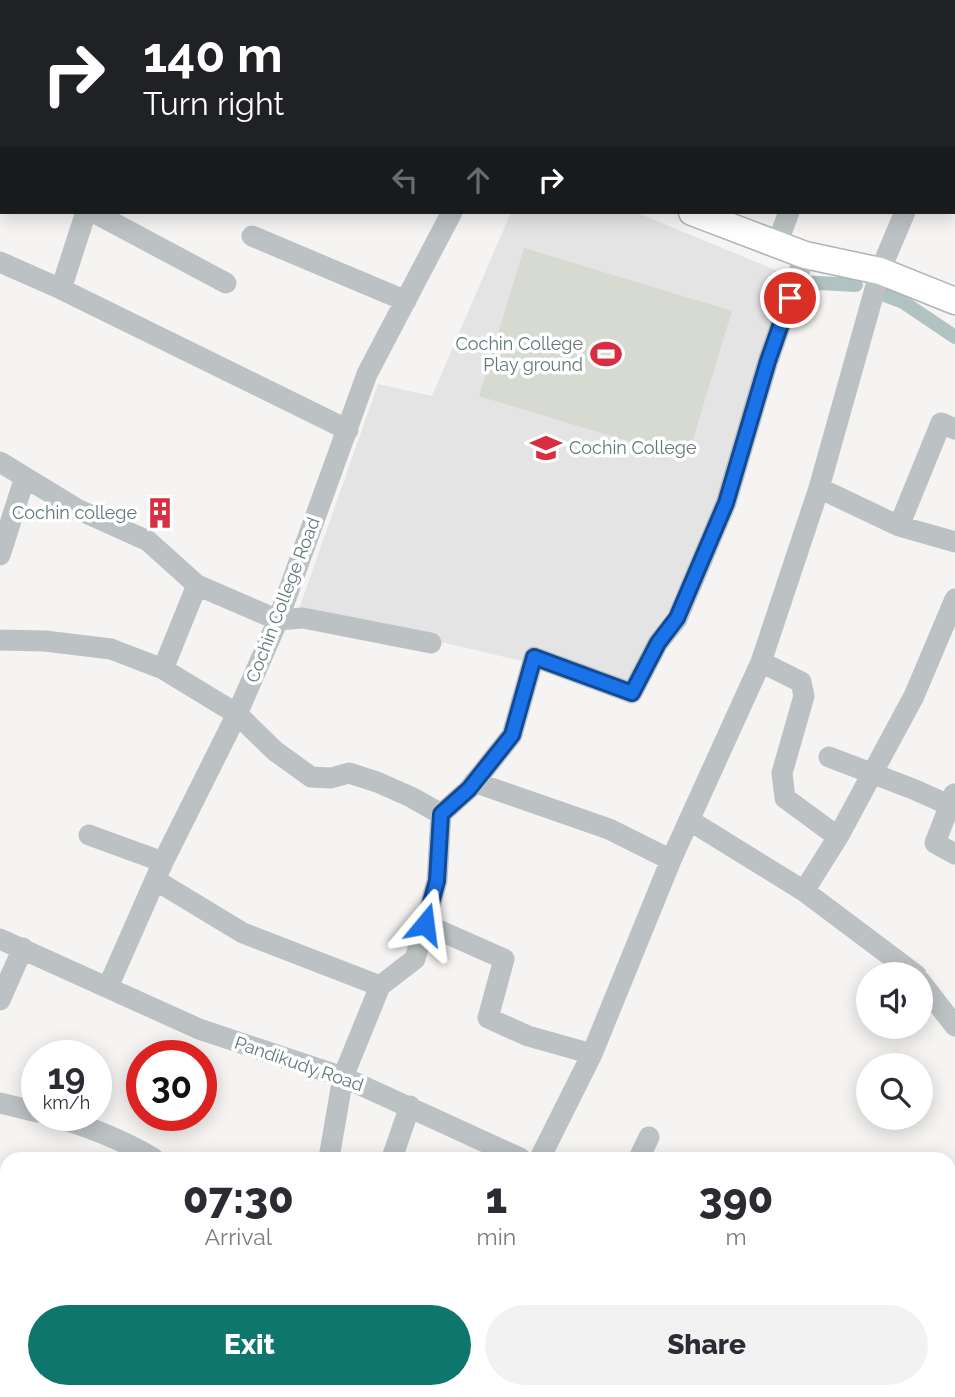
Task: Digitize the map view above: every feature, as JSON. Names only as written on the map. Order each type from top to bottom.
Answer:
[{"type":"main road","points":[[704,214],[805,255],[880,271],[955,301]]},
{"type":"street","points":[[61,289],[85,214]]},
{"type":"street","points":[[97,214],[226,283]]},
{"type":"street","name":"Cochin College Road","points":[[108,987],[160,871],[237,714],[278,620],[367,374],[451,214]]},
{"type":"street","points":[[777,244],[788,214]]},
{"type":"street","points":[[543,1152],[592,1054],[671,860],[761,663],[819,488],[880,271],[904,214]]},
{"type":"street","points":[[252,236],[406,301]]},
{"type":"street","points":[[330,1152],[344,1077],[380,986],[415,959],[437,881],[441,814],[474,782],[512,735],[534,657],[632,693],[658,643],[677,618],[726,503],[768,361],[805,255]]},
{"type":"street","points":[[0,262],[61,289],[348,430]]},
{"type":"street","points":[[899,526],[942,423],[955,429]]},
{"type":"street","points":[[0,462],[77,509],[148,541],[197,585],[278,620],[303,618],[431,643]]},
{"type":"street","points":[[0,555],[25,477]]},
{"type":"street","points":[[819,488],[899,526],[955,542]]},
{"type":"street","points":[[163,668],[197,585]]},
{"type":"street","points":[[804,891],[838,837],[914,696],[954,606]]},
{"type":"street","points":[[0,640],[45,641],[111,649],[163,668],[237,714],[275,751],[311,777],[331,778],[349,773],[400,792],[441,814]]},
{"type":"street","points":[[761,663],[801,682],[804,696],[782,773],[785,798],[838,837]]},
{"type":"street","points":[[829,757],[952,799],[935,843],[955,854]]},
{"type":"street","points":[[474,782],[609,829],[671,860]]},
{"type":"street","points":[[689,820],[804,891],[899,962]]},
{"type":"street","points":[[89,835],[160,871],[243,933],[380,986]]},
{"type":"street","points":[[425,924],[504,960],[488,1018],[528,1036],[592,1054]]},
{"type":"street","name":"Pandikudy Road","points":[[0,939],[199,1029],[344,1077],[410,1106],[481,1150]]},
{"type":"street","points":[[0,1000],[23,948]]},
{"type":"street","points":[[933,998],[955,1026]]},
{"type":"street","points":[[0,1103],[21,1108]]},
{"type":"street","points":[[394,1152],[410,1106]]},
{"type":"street","points":[[98,1131],[143,1152]]},
{"type":"street","points":[[642,1152],[649,1137]]},
{"type":"shaded area","name":"Cochin College","points":[[510,214],[640,214],[790,276],[721,500],[670,622],[629,682],[526,662],[299,609],[378,384],[432,396]]},
{"type":"shaded area","name":"Cochin College Play ground","points":[[524,248],[732,311],[687,459],[479,396]]},
{"type":"waterway","points":[[800,282],[856,285]]},
{"type":"waterway","points":[[882,294],[903,302],[955,337]]},
{"type":"place","name":"Cochin College Play ground","points":[[606,354]]},
{"type":"place","name":"Cochin College","points":[[546,448]]},
{"type":"place","name":"Cochin college","points":[[160,513]]},
{"type":"route","points":[[425,924],[437,881],[441,814],[469,789],[512,735],[534,657],[632,693],[658,643],[677,618],[726,503],[768,361],[790,298]]}]
